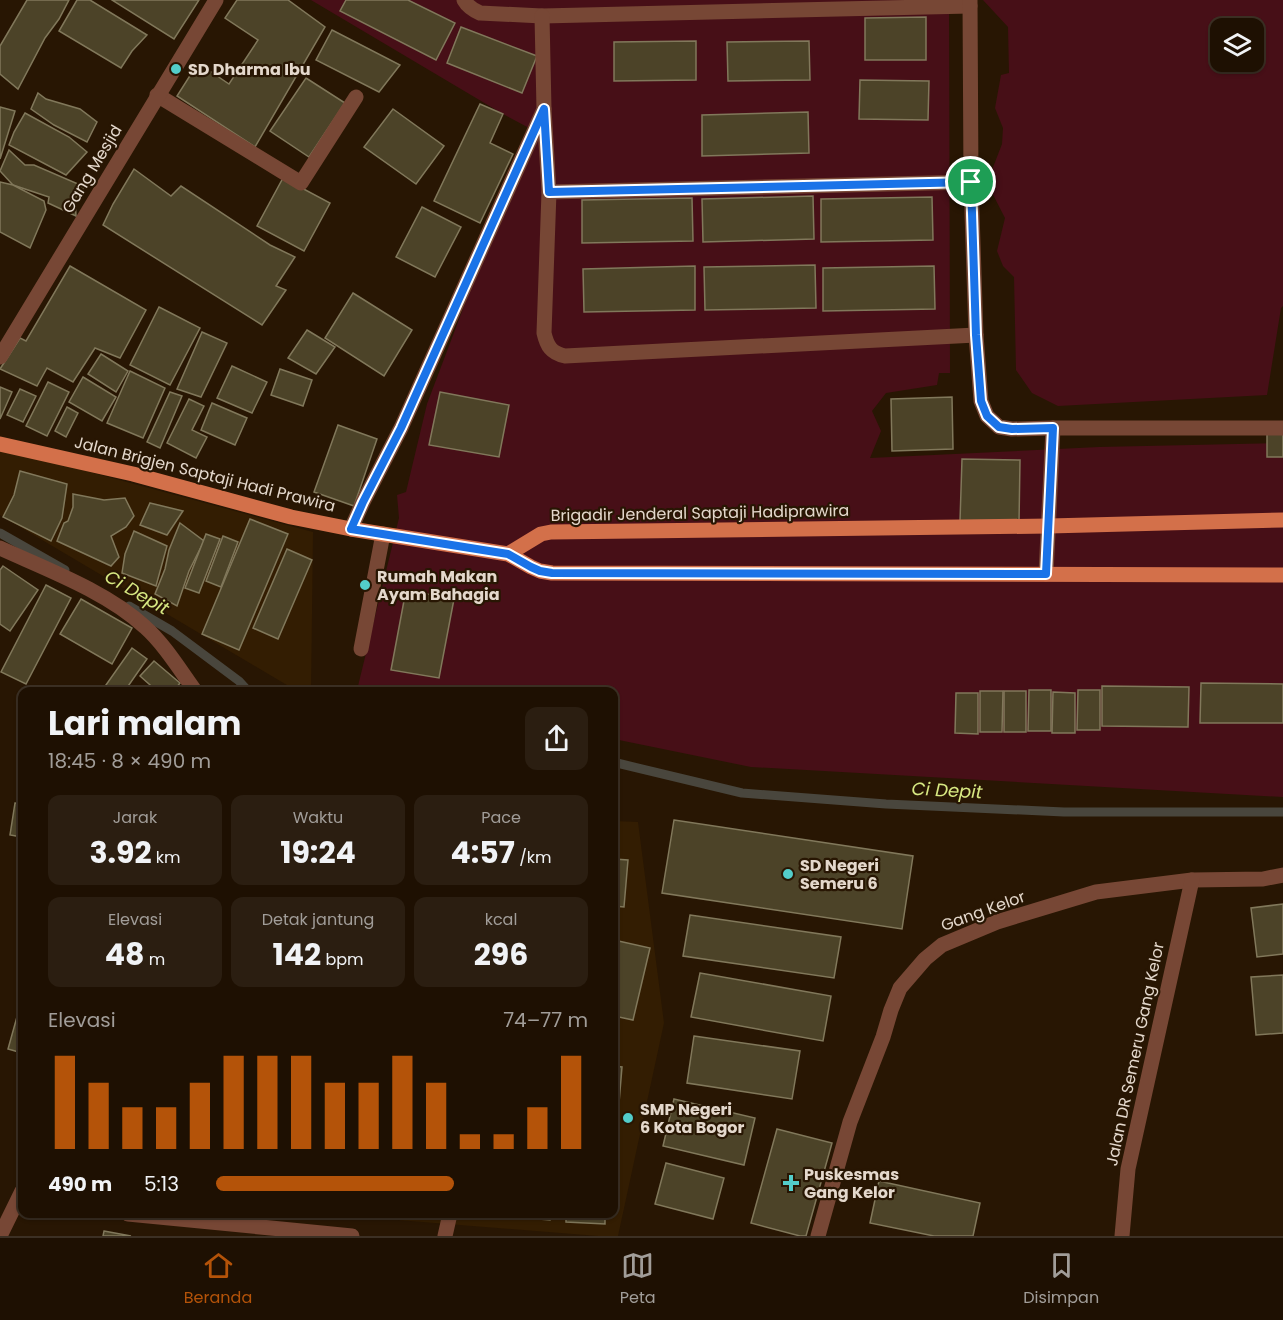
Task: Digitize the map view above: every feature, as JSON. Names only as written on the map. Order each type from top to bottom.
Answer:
[{"type":"main road","name":"Jalan Brigjen Saptaji Hadi Prawira","points":[[0,444],[133,474],[291,517],[508,554]]},
{"type":"main road","name":"Brigadir Jenderal Saptaji Hadiprawira","points":[[508,554],[541,534],[551,532],[1049,526],[1283,520]]},
{"type":"main road","points":[[508,554],[540,571],[552,573],[1283,575]]},
{"type":"street","name":"Gang Mesjid","points":[[0,357],[216,0]]},
{"type":"street","points":[[464,0],[472,10],[480,13],[542,16],[817,4],[970,3],[971,182],[976,335],[981,401],[987,416],[999,427],[1012,429],[1283,428]]},
{"type":"street","points":[[542,16],[549,192],[544,333],[546,344],[554,352],[565,356],[976,335]]},
{"type":"street","points":[[157,95],[301,183],[356,97]]},
{"type":"street","points":[[351,529],[401,428],[544,109]]},
{"type":"street","points":[[549,192],[971,182]]},
{"type":"street","points":[[1046,574],[1053,428]]},
{"type":"street","points":[[361,649],[383,534]]},
{"type":"street","points":[[0,548],[89,590],[128,612],[147,628],[192,687]]},
{"type":"street","name":"Gang Kelor","points":[[818,1236],[850,1122],[884,1037],[900,988],[925,959],[942,945],[997,922],[1096,892],[1192,880],[1263,879],[1283,875]]},
{"type":"street","name":"Jalan DR Semeru Gang Kelor","points":[[1122,1236],[1128,1169],[1192,880]]},
{"type":"street","points":[[0,1236],[18,1204]]},
{"type":"street","points":[[169,1218],[352,1236]]},
{"type":"street","points":[[445,1236],[449,1218]]},
{"type":"shaded area","points":[[311,0],[949,0],[950,373],[939,373],[937,385],[886,393],[872,411],[881,431],[870,458],[1099,447],[1283,443],[1283,797],[751,767],[618,740],[618,687],[358,686],[399,518],[397,495],[406,492],[427,404],[531,129]]},
{"type":"shaded area","points":[[983,0],[1283,0],[1283,306],[1267,395],[1058,406],[1032,393],[1016,370],[1014,277],[1003,266],[997,251],[1005,218],[987,183],[1002,144],[1003,128],[995,108],[1001,75],[1009,73],[1008,27]]},
{"type":"shaded area","points":[[0,451],[45,460],[313,532],[311,687],[290,687],[0,515]]},
{"type":"shaded area","name":"SMP Negeri 6 Kota Bogor","points":[[618,821],[638,822],[664,1023],[618,1236],[373,1218],[618,1218]]},
{"type":"building","points":[[27,0],[69,0],[45,38],[18,89],[0,74],[0,46]]},
{"type":"building","points":[[77,0],[90,0],[147,35],[132,51],[121,68],[59,31]]},
{"type":"building","points":[[112,0],[199,0],[174,39]]},
{"type":"building","points":[[237,0],[288,0],[325,27],[255,147],[177,96],[198,63],[229,84],[258,40],[225,18]]},
{"type":"building","points":[[346,0],[408,0],[455,23],[436,60],[340,11]]},
{"type":"building","points":[[926,17],[926,60],[865,60],[865,18]]},
{"type":"building","points":[[461,27],[537,56],[522,93],[447,63]]},
{"type":"building","points":[[332,30],[400,65],[379,92],[316,60]]},
{"type":"building","points":[[696,41],[696,80],[614,81],[614,42]]},
{"type":"building","points":[[809,41],[810,80],[728,81],[727,42]]},
{"type":"building","points":[[306,78],[345,103],[309,157],[270,131]]},
{"type":"building","points":[[860,80],[929,81],[928,120],[859,119]]},
{"type":"building","points":[[38,93],[46,99],[80,109],[97,122],[87,142],[54,125],[31,109]]},
{"type":"building","points":[[480,104],[503,114],[490,143],[513,154],[480,223],[434,201]]},
{"type":"building","points":[[0,107],[15,111],[0,159]]},
{"type":"building","points":[[393,109],[444,146],[416,184],[364,147]]},
{"type":"building","points":[[808,112],[809,153],[702,156],[702,115]]},
{"type":"building","points":[[25,113],[69,137],[87,152],[66,175],[9,145]]},
{"type":"building","points":[[9,150],[25,165],[34,165],[85,187],[75,198],[76,216],[48,203],[49,197],[13,185],[0,171]]},
{"type":"building","points":[[134,169],[171,196],[181,186],[270,245],[295,257],[276,286],[286,290],[262,325],[103,225]]},
{"type":"building","points":[[283,178],[330,203],[304,251],[257,226]]},
{"type":"building","points":[[0,182],[13,185],[44,201],[46,210],[30,248],[0,232]]},
{"type":"building","points":[[813,196],[814,239],[703,242],[702,199]]},
{"type":"building","points":[[932,197],[933,240],[821,242],[821,199]]},
{"type":"building","points":[[692,198],[693,241],[582,243],[582,200]]},
{"type":"building","points":[[422,207],[461,227],[435,277],[396,257]]},
{"type":"building","points":[[815,265],[816,308],[705,310],[704,267]]},
{"type":"building","points":[[70,266],[146,310],[120,358],[95,348],[73,382],[47,368],[37,386],[0,369],[20,338],[26,341]]},
{"type":"building","points":[[695,266],[695,310],[584,312],[583,269]]},
{"type":"building","points":[[934,266],[935,309],[823,311],[823,268]]},
{"type":"building","points":[[353,293],[412,330],[384,376],[325,338]]},
{"type":"building","points":[[159,307],[200,328],[170,385],[130,365]]},
{"type":"building","points":[[307,330],[335,347],[316,374],[288,358]]},
{"type":"building","points":[[202,332],[227,343],[201,397],[177,389]]},
{"type":"building","points":[[101,354],[128,371],[116,392],[88,374]]},
{"type":"building","points":[[232,366],[267,382],[252,413],[217,398]]},
{"type":"building","points":[[280,369],[312,380],[303,406],[271,395]]},
{"type":"building","points":[[130,371],[165,388],[143,438],[107,423]]},
{"type":"building","points":[[83,377],[116,397],[102,421],[69,402]]},
{"type":"building","points":[[48,382],[69,392],[47,436],[26,426]]},
{"type":"building","points":[[0,387],[12,392],[0,419]]},
{"type":"building","points":[[20,389],[36,396],[23,422],[7,415]]},
{"type":"building","points":[[170,392],[182,396],[160,448],[147,442]]},
{"type":"building","points":[[440,392],[509,405],[499,457],[429,445]]},
{"type":"building","points":[[952,397],[953,449],[892,451],[891,399]]},
{"type":"building","points":[[189,399],[204,406],[192,430],[207,437],[196,458],[167,443]]},
{"type":"building","points":[[212,403],[247,418],[235,445],[201,430]]},
{"type":"building","points":[[67,407],[78,413],[66,437],[55,431]]},
{"type":"building","points":[[338,425],[377,439],[354,506],[314,492]]},
{"type":"building","points":[[1267,430],[1283,430],[1283,457],[1267,457]]},
{"type":"building","points":[[962,459],[1020,460],[1019,523],[960,521]]},
{"type":"building","points":[[20,471],[67,484],[62,518],[51,541],[3,517],[14,495]]},
{"type":"building","points":[[73,494],[104,500],[125,498],[134,516],[126,527],[111,536],[119,557],[111,566],[57,541],[73,507]]},
{"type":"building","points":[[150,503],[183,511],[167,535],[140,525]]},
{"type":"building","points":[[250,519],[288,534],[239,650],[202,634]]},
{"type":"building","points":[[180,523],[204,541],[189,571],[177,606],[155,594]]},
{"type":"building","points":[[134,531],[167,546],[156,586],[122,573],[125,554]]},
{"type":"building","points":[[206,534],[220,539],[199,593],[185,588]]},
{"type":"building","points":[[223,536],[238,542],[221,587],[206,581]]},
{"type":"building","points":[[287,549],[312,560],[278,639],[253,628]]},
{"type":"building","points":[[3,566],[38,590],[10,631],[0,624],[0,570]]},
{"type":"building","points":[[46,585],[71,598],[26,684],[1,672]]},
{"type":"building","points":[[406,590],[454,599],[439,678],[391,670]]},
{"type":"building","points":[[81,599],[132,628],[112,664],[60,634]]},
{"type":"building","points":[[132,648],[147,659],[127,687],[105,687]]},
{"type":"building","points":[[154,661],[180,683],[177,687],[152,687],[140,676]]},
{"type":"building","points":[[1201,683],[1283,684],[1283,723],[1200,723]]},
{"type":"building","points":[[1102,686],[1189,687],[1188,727],[1102,726]]},
{"type":"building","points":[[1029,690],[1051,690],[1051,731],[1028,731]]},
{"type":"building","points":[[1078,690],[1100,690],[1100,730],[1077,730]]},
{"type":"building","points":[[980,691],[1003,691],[1002,732],[980,732]]},
{"type":"building","points":[[1004,691],[1026,691],[1026,732],[1004,732]]},
{"type":"building","points":[[1053,692],[1075,693],[1075,733],[1052,733]]},
{"type":"building","points":[[956,693],[978,693],[978,734],[955,733]]},
{"type":"building","points":[[15,803],[18,803],[18,836],[10,835]]},
{"type":"building","name":"SD Negeri Semeru 6","points":[[674,820],[913,856],[902,929],[662,893]]},
{"type":"building","points":[[618,859],[628,860],[624,907],[618,906]]},
{"type":"building","points":[[1283,904],[1283,954],[1257,957],[1251,908]]},
{"type":"building","points":[[690,915],[841,937],[834,978],[683,956]]},
{"type":"building","points":[[618,941],[650,948],[633,1020],[618,1017]]},
{"type":"building","points":[[700,973],[831,996],[823,1041],[691,1017]]},
{"type":"building","points":[[1283,975],[1283,1033],[1256,1035],[1251,977]]},
{"type":"building","points":[[18,1013],[18,1052],[8,1049]]},
{"type":"building","points":[[694,1036],[800,1051],[792,1099],[687,1083]]},
{"type":"building","points":[[618,1066],[622,1067],[618,1115]]},
{"type":"building","points":[[674,1099],[755,1118],[744,1165],[663,1146]]},
{"type":"building","name":"Puskesmas Gang Kelor","points":[[777,1129],[832,1143],[806,1236],[751,1223]]},
{"type":"building","points":[[666,1163],[724,1178],[713,1219],[655,1204]]},
{"type":"building","points":[[879,1181],[980,1203],[973,1236],[934,1236],[870,1223]]},
{"type":"building","points":[[526,1218],[550,1218],[550,1220]]},
{"type":"building","points":[[566,1218],[605,1218],[605,1224],[566,1222]]},
{"type":"building","points":[[104,1231],[131,1236],[103,1236]]},
{"type":"waterway","name":"Ci Depit","points":[[0,533],[65,570]]},
{"type":"waterway","name":"Ci Depit","points":[[129,606],[172,631],[244,687]]},
{"type":"waterway","name":"Ci Depit","points":[[618,763],[742,793],[886,804],[1064,812],[1283,812]]},
{"type":"place","name":"SD Dharma Ibu","points":[[176,69]]},
{"type":"place","name":"Rumah Makan Ayam Bahagia","points":[[365,585]]},
{"type":"place","name":"SD Negeri Semeru 6","points":[[788,874]]},
{"type":"place","name":"SMP Negeri 6 Kota Bogor","points":[[628,1118]]},
{"type":"place","name":"Puskesmas Gang Kelor","points":[[791,1183]]},
{"type":"route","points":[[544,109],[549,192],[971,182],[976,335],[983,409],[999,427],[1053,428],[1046,574],[552,573],[540,571],[508,554],[351,529],[401,428],[544,109]]}]
